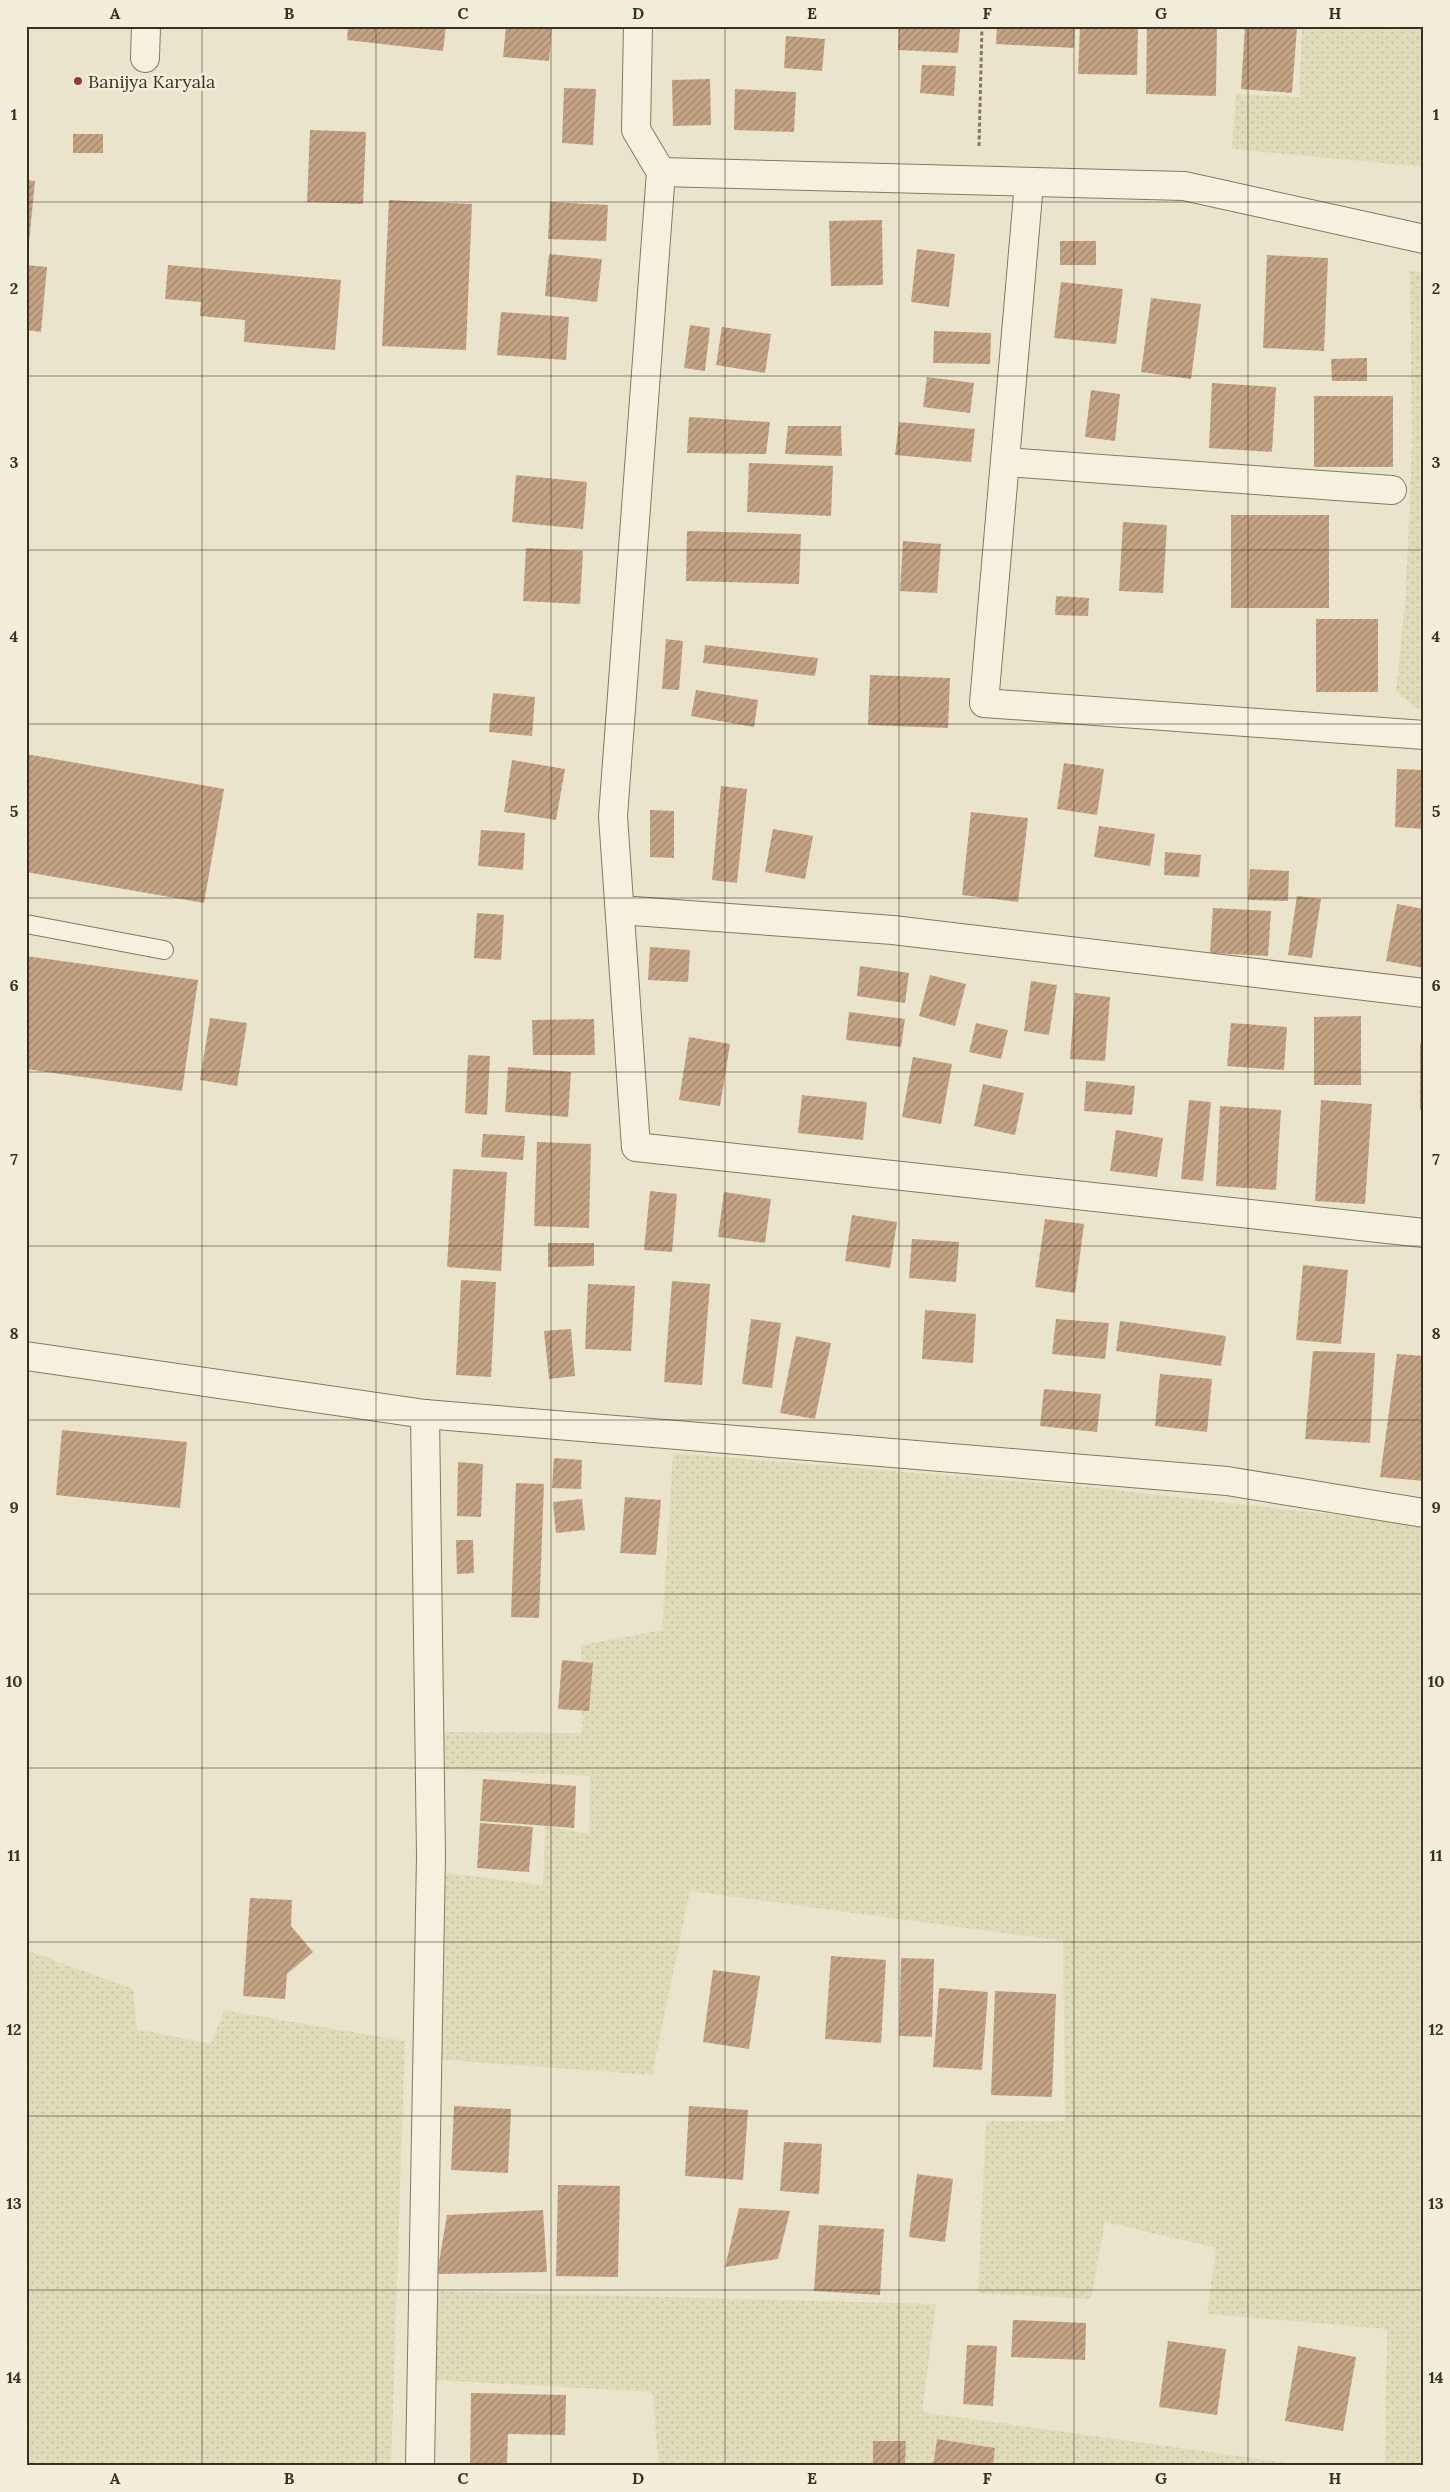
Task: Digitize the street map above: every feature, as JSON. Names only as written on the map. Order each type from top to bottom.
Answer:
[{"type":"street","points":[[145,58],[146,26]]},
{"type":"street","points":[[638,26],[636,130],[661,172],[613,816],[636,1147],[1424,1233]]},
{"type":"street","points":[[661,172],[1184,186],[1424,239]]},
{"type":"street","points":[[1029,182],[984,703],[1424,735]]},
{"type":"street","points":[[1005,462],[1392,490]]},
{"type":"street","points":[[620,910],[893,930],[1424,993]]},
{"type":"street","points":[[26,1356],[425,1414],[1227,1481],[1424,1512]]},
{"type":"street","points":[[420,2466],[431,1856],[425,1414]]},
{"type":"lane","points":[[26,924],[164,950]]},
{"type":"path","points":[[979,180],[982,26]]},
{"type":"shaded area","points":[[1302,26],[1424,26],[1424,167],[1232,149],[1236,94],[1299,97]]},
{"type":"shaded area","points":[[1410,271],[1424,272],[1424,713],[1396,692],[1406,592],[1412,443]]},
{"type":"shaded area","points":[[673,1453],[1089,1487],[1424,1525],[1424,2466],[1385,2466],[1387,2329],[1207,2314],[1216,2248],[1105,2222],[1091,2299],[978,2293],[986,2121],[1065,2121],[1063,1941],[690,1891],[652,2075],[433,2059],[440,1872],[543,1885],[545,1826],[589,1834],[590,1776],[442,1769],[442,1732],[582,1733],[581,1645],[662,1630]]},
{"type":"shaded area","points":[[26,1950],[133,1989],[137,2029],[211,2044],[224,2010],[405,2041],[391,2466],[26,2466]]},
{"type":"shaded area","points":[[430,2291],[936,2304],[922,2412],[1309,2466],[659,2466],[652,2392],[433,2380]]},
{"type":"building","points":[[348,26],[446,26],[443,51],[347,40]]},
{"type":"building","points":[[506,26],[552,26],[549,61],[503,57]]},
{"type":"building","points":[[899,26],[960,29],[958,53],[898,50]]},
{"type":"building","points":[[997,26],[1075,26],[1074,48],[996,44]]},
{"type":"building","points":[[1080,26],[1138,26],[1137,75],[1078,74]]},
{"type":"building","points":[[1147,26],[1217,26],[1216,96],[1146,94]]},
{"type":"building","points":[[1245,26],[1297,28],[1292,93],[1241,89]]},
{"type":"building","points":[[786,36],[825,39],[822,71],[784,68]]},
{"type":"building","points":[[922,65],[956,66],[954,96],[920,93]]},
{"type":"building","points":[[710,79],[711,125],[673,126],[672,80]]},
{"type":"building","points":[[564,88],[596,89],[593,145],[562,143]]},
{"type":"building","points":[[735,89],[796,92],[794,132],[734,130]]},
{"type":"building","points":[[310,130],[366,132],[363,204],[307,202]]},
{"type":"building","points":[[73,134],[103,134],[103,153],[73,153]]},
{"type":"building","points":[[26,180],[35,181],[28,253],[26,253]]},
{"type":"building","points":[[389,200],[472,204],[466,350],[382,346]]},
{"type":"building","points":[[550,202],[608,205],[606,241],[548,239]]},
{"type":"building","points":[[882,220],[883,285],[831,286],[829,221]]},
{"type":"building","points":[[1060,241],[1096,241],[1096,265],[1060,265]]},
{"type":"building","points":[[917,249],[955,254],[949,307],[911,302]]},
{"type":"building","points":[[549,254],[602,259],[597,302],[545,296]]},
{"type":"building","points":[[1267,255],[1328,258],[1324,351],[1263,348]]},
{"type":"building","points":[[26,265],[47,267],[41,332],[26,330]]},
{"type":"building","points":[[168,265],[341,280],[335,350],[244,342],[245,320],[200,316],[201,302],[165,299]]},
{"type":"building","points":[[1061,282],[1123,289],[1116,344],[1054,338]]},
{"type":"building","points":[[1151,298],[1201,304],[1191,379],[1141,372]]},
{"type":"building","points":[[501,312],[569,317],[566,360],[497,355]]},
{"type":"building","points":[[690,325],[710,328],[705,371],[684,368]]},
{"type":"building","points":[[722,327],[771,334],[765,373],[716,365]]},
{"type":"building","points":[[934,331],[991,333],[990,364],[933,363]]},
{"type":"building","points":[[1367,358],[1367,381],[1332,381],[1331,359]]},
{"type":"building","points":[[927,377],[974,383],[970,413],[923,407]]},
{"type":"building","points":[[1212,383],[1276,387],[1272,452],[1209,448]]},
{"type":"building","points":[[1091,390],[1120,394],[1115,441],[1085,437]]},
{"type":"building","points":[[1314,396],[1393,396],[1393,467],[1314,467]]},
{"type":"building","points":[[689,417],[770,422],[766,454],[687,453]]},
{"type":"building","points":[[899,422],[975,429],[971,462],[895,455]]},
{"type":"building","points":[[788,426],[841,426],[842,456],[785,454]]},
{"type":"building","points":[[749,463],[833,466],[831,516],[747,512]]},
{"type":"building","points":[[516,475],[587,482],[583,529],[512,522]]},
{"type":"building","points":[[1231,515],[1329,515],[1329,608],[1231,608]]},
{"type":"building","points":[[1123,522],[1167,525],[1163,593],[1119,591]]},
{"type":"building","points":[[687,531],[801,534],[799,584],[686,581]]},
{"type":"building","points":[[903,541],[941,544],[937,593],[900,591]]},
{"type":"building","points":[[526,548],[583,551],[580,604],[523,601]]},
{"type":"building","points":[[1056,596],[1089,598],[1088,616],[1055,615]]},
{"type":"building","points":[[1316,619],[1378,619],[1378,692],[1316,692]]},
{"type":"building","points":[[666,639],[683,641],[679,690],[662,689]]},
{"type":"building","points":[[705,645],[818,658],[815,676],[703,663]]},
{"type":"building","points":[[870,675],[950,678],[948,728],[868,725]]},
{"type":"building","points":[[696,690],[758,700],[754,727],[691,716]]},
{"type":"building","points":[[493,693],[535,697],[532,736],[489,732]]},
{"type":"building","points":[[26,754],[224,789],[204,903],[26,872]]},
{"type":"building","points":[[512,760],[565,769],[556,820],[504,812]]},
{"type":"building","points":[[1064,763],[1104,769],[1097,815],[1057,809]]},
{"type":"building","points":[[1397,769],[1424,770],[1424,829],[1395,827]]},
{"type":"building","points":[[721,786],[747,789],[737,883],[712,880]]},
{"type":"building","points":[[650,810],[674,811],[674,858],[650,857]]},
{"type":"building","points":[[971,812],[1028,818],[1018,902],[962,895]]},
{"type":"building","points":[[1099,826],[1155,834],[1150,866],[1094,857]]},
{"type":"building","points":[[773,829],[813,836],[805,879],[765,872]]},
{"type":"building","points":[[481,830],[525,833],[523,870],[478,866]]},
{"type":"building","points":[[1165,852],[1201,855],[1199,877],[1164,875]]},
{"type":"building","points":[[1250,869],[1289,871],[1288,901],[1248,900]]},
{"type":"building","points":[[1297,896],[1321,899],[1312,958],[1288,955]]},
{"type":"building","points":[[1397,904],[1424,909],[1424,968],[1386,961]]},
{"type":"building","points":[[1213,908],[1271,911],[1268,956],[1210,953]]},
{"type":"building","points":[[477,913],[504,915],[501,960],[474,958]]},
{"type":"building","points":[[650,947],[690,950],[688,982],[648,980]]},
{"type":"building","points":[[26,956],[198,980],[182,1091],[26,1069]]},
{"type":"building","points":[[860,966],[909,973],[905,1003],[857,996]]},
{"type":"building","points":[[930,975],[966,984],[955,1026],[919,1016]]},
{"type":"building","points":[[1031,981],[1057,985],[1049,1035],[1024,1031]]},
{"type":"building","points":[[1075,993],[1110,997],[1105,1061],[1070,1059]]},
{"type":"building","points":[[849,1012],[905,1019],[901,1047],[846,1040]]},
{"type":"building","points":[[1361,1016],[1361,1085],[1314,1085],[1314,1017]]},
{"type":"building","points":[[210,1018],[247,1023],[237,1086],[200,1080]]},
{"type":"building","points":[[594,1019],[595,1055],[533,1055],[532,1020]]},
{"type":"building","points":[[976,1023],[1008,1030],[1001,1059],[969,1052]]},
{"type":"building","points":[[1231,1023],[1287,1027],[1284,1070],[1227,1066]]},
{"type":"building","points":[[689,1037],[730,1044],[720,1106],[679,1100]]},
{"type":"building","points":[[1420,1043],[1424,1043],[1424,1110],[1420,1110]]},
{"type":"building","points":[[468,1055],[490,1056],[487,1115],[465,1113]]},
{"type":"building","points":[[913,1057],[952,1064],[941,1124],[902,1117]]},
{"type":"building","points":[[508,1067],[571,1072],[568,1117],[505,1112]]},
{"type":"building","points":[[1086,1081],[1135,1086],[1132,1115],[1084,1111]]},
{"type":"building","points":[[983,1084],[1024,1093],[1015,1135],[974,1126]]},
{"type":"building","points":[[802,1095],[867,1102],[863,1140],[798,1133]]},
{"type":"building","points":[[1189,1100],[1211,1102],[1203,1181],[1181,1179]]},
{"type":"building","points":[[1321,1100],[1372,1104],[1365,1204],[1315,1201]]},
{"type":"building","points":[[1220,1106],[1281,1110],[1276,1190],[1216,1186]]},
{"type":"building","points":[[1116,1130],[1163,1138],[1157,1177],[1110,1171]]},
{"type":"building","points":[[483,1134],[525,1136],[523,1160],[481,1157]]},
{"type":"building","points":[[537,1142],[591,1144],[589,1228],[534,1226]]},
{"type":"building","points":[[453,1169],[507,1172],[501,1271],[447,1267]]},
{"type":"building","points":[[650,1191],[677,1194],[672,1252],[644,1250]]},
{"type":"building","points":[[724,1192],[771,1199],[765,1243],[718,1237]]},
{"type":"building","points":[[852,1215],[897,1222],[890,1268],[845,1261]]},
{"type":"building","points":[[1045,1219],[1084,1224],[1075,1293],[1035,1287]]},
{"type":"building","points":[[912,1239],[959,1242],[956,1282],[909,1278]]},
{"type":"building","points":[[548,1243],[594,1243],[594,1266],[548,1267]]},
{"type":"building","points":[[1303,1265],[1348,1270],[1341,1344],[1296,1340]]},
{"type":"building","points":[[461,1280],[496,1282],[491,1377],[456,1375]]},
{"type":"building","points":[[672,1281],[710,1284],[702,1385],[664,1382]]},
{"type":"building","points":[[588,1284],[635,1286],[631,1351],[585,1349]]},
{"type":"building","points":[[925,1310],[976,1314],[973,1363],[922,1359]]},
{"type":"building","points":[[751,1319],[781,1323],[772,1388],[742,1384]]},
{"type":"building","points":[[1056,1319],[1109,1323],[1105,1359],[1052,1354]]},
{"type":"building","points":[[1120,1321],[1226,1336],[1221,1366],[1116,1351]]},
{"type":"building","points":[[571,1329],[575,1376],[549,1379],[544,1331]]},
{"type":"building","points":[[796,1336],[831,1343],[815,1419],[780,1413]]},
{"type":"building","points":[[1313,1351],[1375,1353],[1370,1443],[1305,1439]]},
{"type":"building","points":[[1397,1354],[1424,1356],[1424,1481],[1380,1477]]},
{"type":"building","points":[[1160,1374],[1212,1379],[1207,1432],[1155,1426]]},
{"type":"building","points":[[1044,1389],[1101,1394],[1097,1432],[1040,1426]]},
{"type":"building","points":[[62,1430],[187,1442],[180,1508],[56,1495]]},
{"type":"building","points":[[554,1458],[582,1460],[581,1489],[552,1488]]},
{"type":"building","points":[[458,1462],[483,1464],[481,1517],[457,1516]]},
{"type":"building","points":[[516,1483],[544,1484],[539,1618],[511,1617]]},
{"type":"building","points":[[625,1497],[661,1500],[656,1555],[620,1553]]},
{"type":"building","points":[[582,1499],[585,1530],[556,1533],[553,1502]]},
{"type":"building","points":[[456,1540],[473,1540],[474,1573],[457,1574]]},
{"type":"building","points":[[562,1660],[593,1663],[589,1711],[558,1709]]},
{"type":"building","points":[[483,1779],[576,1786],[574,1828],[480,1821]]},
{"type":"building","points":[[480,1823],[533,1827],[529,1872],[477,1868]]},
{"type":"building","points":[[250,1898],[292,1900],[291,1926],[313,1952],[287,1974],[285,1999],[243,1996]]},
{"type":"building","points":[[831,1956],[886,1960],[881,2043],[825,2039]]},
{"type":"building","points":[[901,1958],[934,1959],[932,2037],[899,2036]]},
{"type":"building","points":[[713,1970],[760,1976],[749,2049],[703,2042]]},
{"type":"building","points":[[939,1988],[988,1992],[982,2070],[933,2067]]},
{"type":"building","points":[[995,1991],[1056,1994],[1052,2097],[991,2095]]},
{"type":"building","points":[[454,2106],[511,2109],[508,2173],[451,2170]]},
{"type":"building","points":[[689,2106],[748,2110],[743,2180],[685,2176]]},
{"type":"building","points":[[784,2142],[822,2144],[819,2194],[780,2191]]},
{"type":"building","points":[[917,2174],[953,2179],[945,2242],[909,2237]]},
{"type":"building","points":[[558,2185],[620,2186],[618,2277],[556,2276]]},
{"type":"building","points":[[739,2208],[790,2211],[778,2259],[725,2267]]},
{"type":"building","points":[[543,2210],[547,2272],[437,2274],[447,2215]]},
{"type":"building","points":[[819,2225],[884,2229],[880,2295],[814,2291]]},
{"type":"building","points":[[1013,2320],[1086,2323],[1085,2360],[1011,2357]]},
{"type":"building","points":[[1168,2341],[1226,2349],[1217,2415],[1159,2407]]},
{"type":"building","points":[[967,2345],[997,2346],[993,2406],[963,2404]]},
{"type":"building","points":[[1298,2346],[1356,2357],[1343,2431],[1285,2421]]},
{"type":"building","points":[[471,2393],[566,2395],[565,2435],[508,2434],[507,2466],[470,2466]]},
{"type":"building","points":[[937,2439],[995,2448],[993,2466],[933,2466]]},
{"type":"building","points":[[873,2441],[906,2441],[905,2466],[873,2466]]},
{"type":"place","name":"Banijya Karyala","points":[[78,81]]}]
